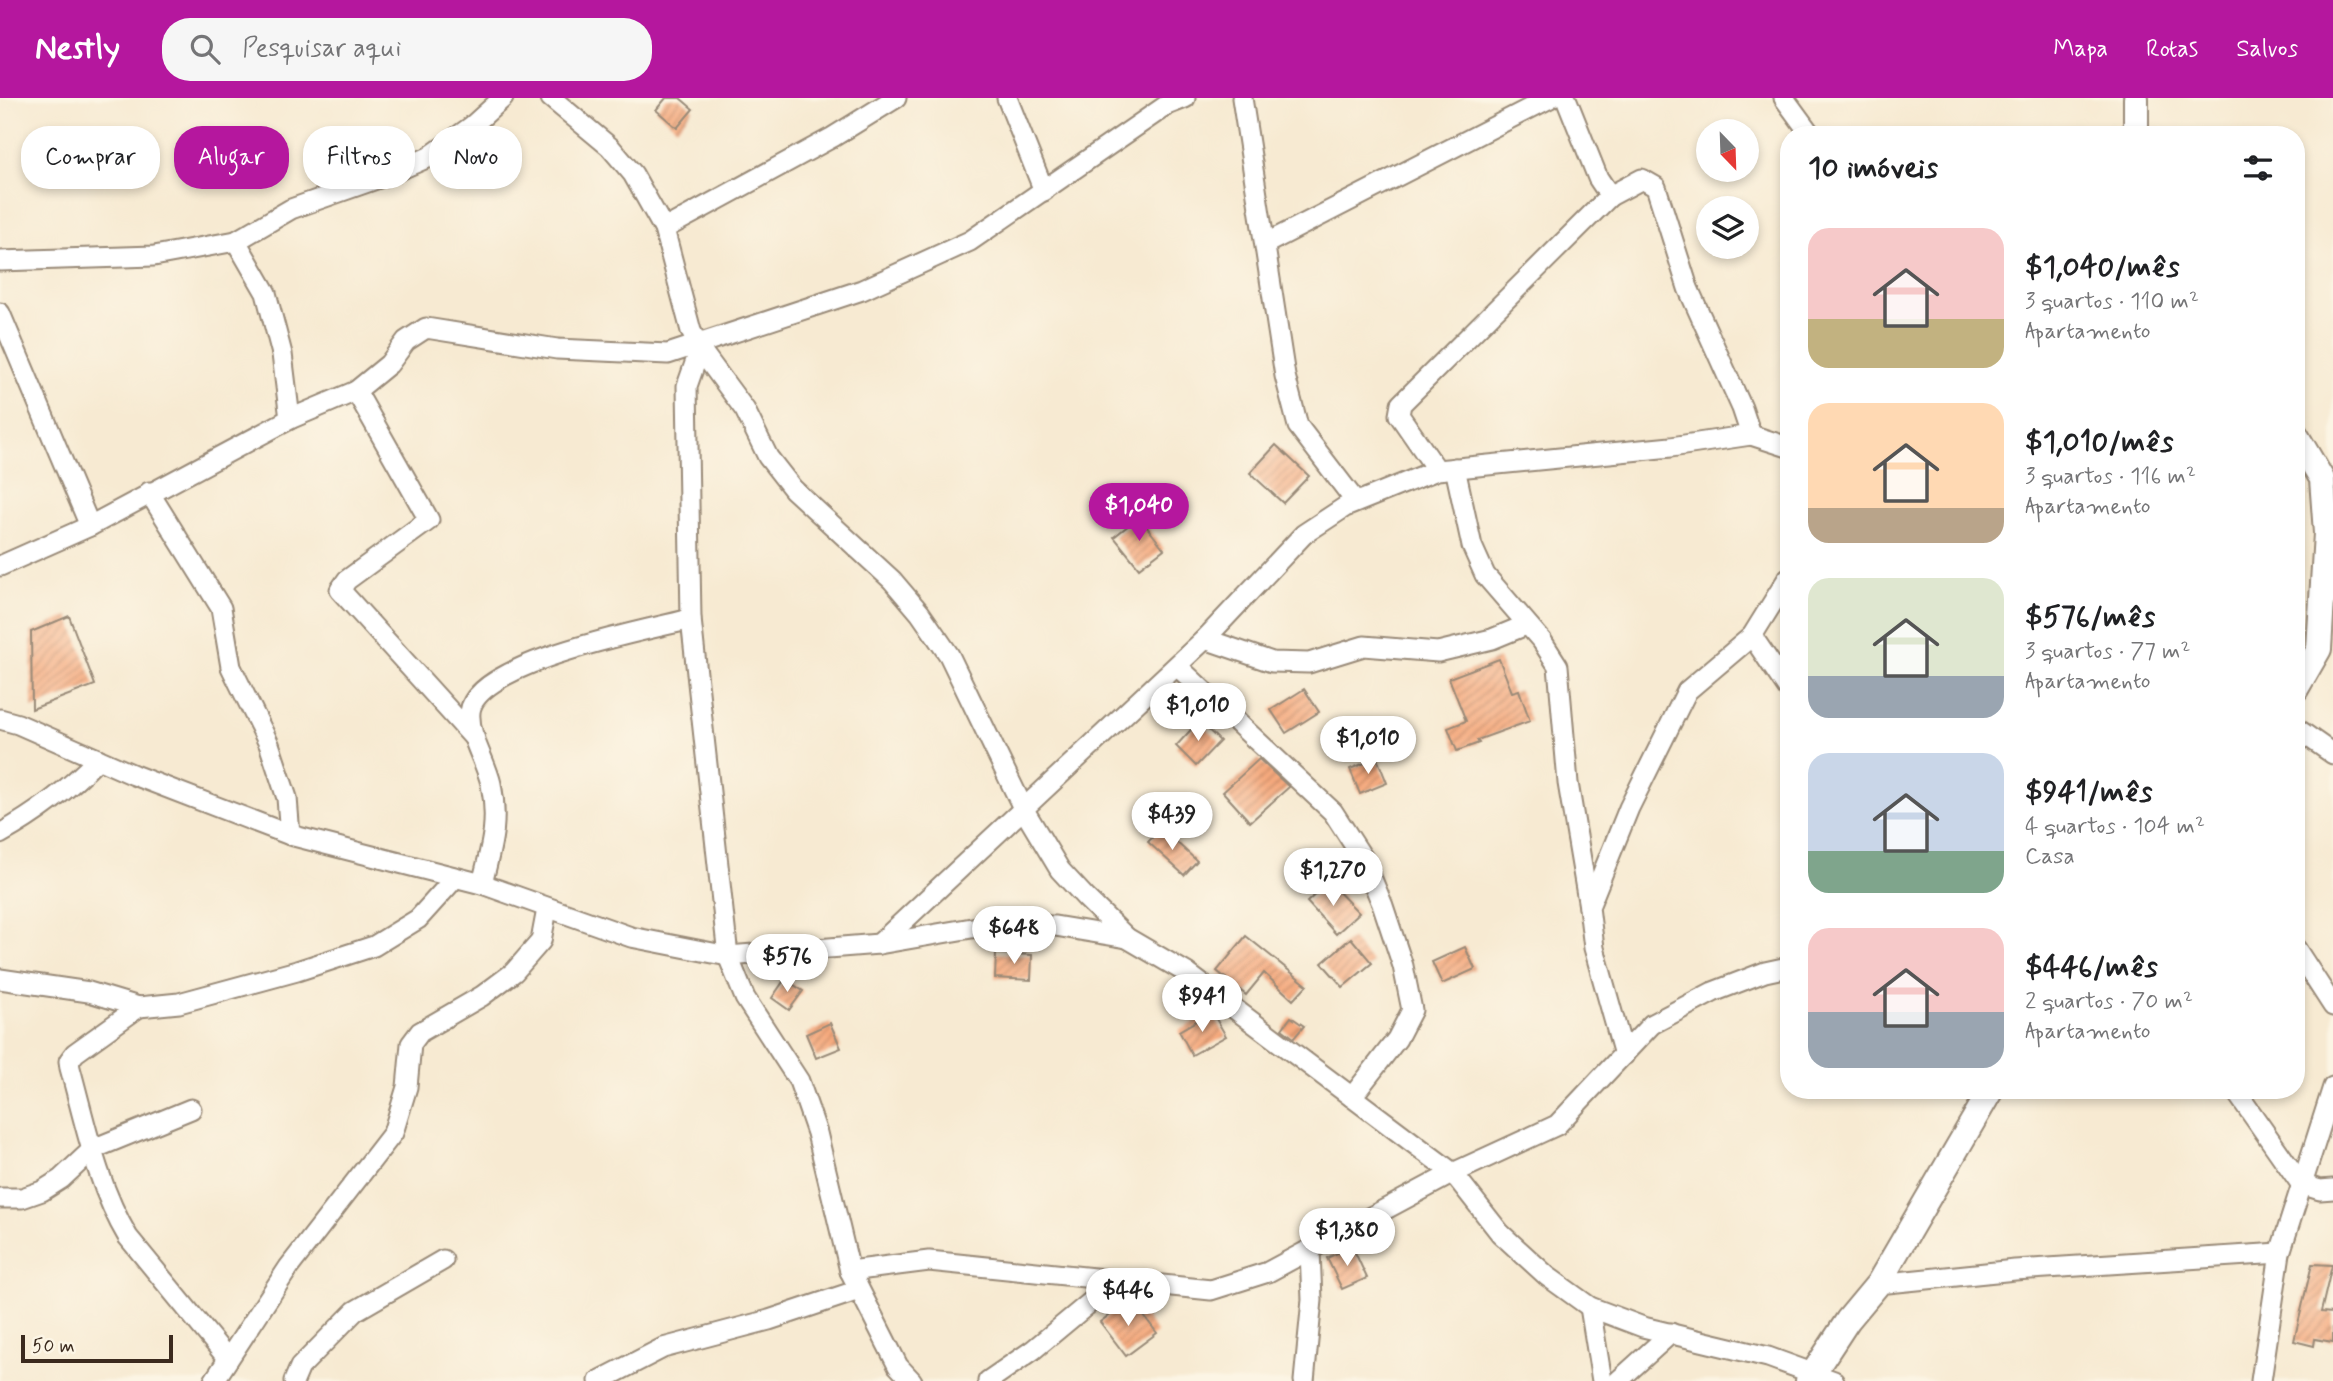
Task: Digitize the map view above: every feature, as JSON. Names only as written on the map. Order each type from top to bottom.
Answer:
[{"type":"street","points":[[0,261],[154,256],[236,242],[291,209],[429,157],[472,126],[503,98]]},
{"type":"street","points":[[551,98],[610,147],[633,174],[664,229],[691,331],[699,347],[745,410],[768,457],[793,489],[892,580],[949,655],[1024,810],[1060,870],[1127,938],[1187,973],[1453,1173],[1500,1233],[1547,1276],[1590,1307],[1643,1327],[1768,1357],[1818,1379],[1848,1320],[1878,1284],[1986,1099]]},
{"type":"street","points":[[664,229],[833,137],[896,98]]},
{"type":"street","points":[[1007,98],[1045,191]]},
{"type":"street","points":[[0,566],[90,526],[149,492],[290,419],[356,391],[389,364],[407,341],[426,328],[558,349],[610,353],[668,354],[699,347],[862,290],[971,241],[1167,105],[1185,98]]},
{"type":"street","points":[[1242,98],[1285,376],[1298,426],[1331,465],[1356,502]]},
{"type":"street","points":[[1265,244],[1550,98]]},
{"type":"street","points":[[1566,98],[1598,178],[1610,196]]},
{"type":"street","points":[[1784,98],[1804,126]]},
{"type":"street","points":[[2136,98],[2136,126]]},
{"type":"street","points":[[1624,1055],[1594,948],[1568,783],[1558,666],[1542,641],[1485,575],[1472,546],[1446,469],[1399,415],[1401,404],[1610,196],[1642,179],[1656,187],[1688,288],[1742,408],[1751,435]]},
{"type":"street","points":[[236,242],[266,293],[282,354],[290,419]]},
{"type":"street","points":[[0,313],[90,526]]},
{"type":"street","points":[[699,347],[687,386],[691,619],[728,956],[744,998],[799,1081],[817,1133],[850,1271],[898,1366],[912,1381]]},
{"type":"street","points":[[356,391],[429,520],[347,580],[340,590],[475,739]]},
{"type":"street","points":[[879,944],[1205,639],[1304,534],[1356,502],[1446,469],[1671,447],[1751,435],[1780,444]]},
{"type":"street","points":[[2305,449],[2327,482],[2319,649]]},
{"type":"street","points":[[149,492],[221,608],[231,667],[270,744],[287,797],[290,835]]},
{"type":"street","points":[[1589,907],[1629,808],[1687,691],[1752,636],[1780,591]]},
{"type":"street","points":[[482,884],[497,824],[491,783],[475,739],[470,711],[481,690],[503,677],[568,649],[691,619]]},
{"type":"street","points":[[1205,639],[1272,662],[1309,663],[1364,646],[1438,652],[1492,639],[1526,625]]},
{"type":"street","points":[[2305,673],[2333,626]]},
{"type":"street","points":[[1752,636],[1780,677]]},
{"type":"street","points":[[1177,666],[1333,813],[1364,860],[1383,906],[1403,966],[1412,1010],[1397,1039],[1352,1097]]},
{"type":"street","points":[[0,719],[290,835],[482,884],[631,937],[728,956],[879,944],[989,925],[1055,926],[1127,938]]},
{"type":"street","points":[[2305,734],[2333,754]]},
{"type":"street","points":[[0,834],[32,816],[68,790],[98,759]]},
{"type":"street","points":[[0,979],[89,992],[139,1007],[180,1003],[374,946],[418,919],[455,878]]},
{"type":"street","points":[[214,1381],[289,1267],[393,1133],[407,1087],[411,1044],[420,1032],[482,996],[514,972],[541,941],[547,909]]},
{"type":"street","points":[[2305,963],[2333,1006]]},
{"type":"street","points":[[850,1271],[929,1261],[1211,1290],[1268,1272],[1453,1173],[1557,1125],[1652,1024],[1700,998],[1780,969]]},
{"type":"street","points":[[139,1007],[69,1060],[103,1189],[128,1237],[228,1359]]},
{"type":"street","points":[[2261,1381],[2280,1253],[2333,1087]]},
{"type":"street","points":[[2241,1099],[2301,1184],[2320,1190],[2333,1189]]},
{"type":"street","points":[[0,1198],[22,1198],[42,1191],[61,1179],[93,1149],[191,1109]]},
{"type":"street","points":[[1304,1381],[1312,1300],[1311,1250]]},
{"type":"street","points":[[1878,1284],[2015,1270],[2280,1253]]},
{"type":"street","points":[[294,1381],[300,1367],[355,1311],[443,1260]]},
{"type":"street","points":[[988,1381],[1033,1350],[1116,1281]]},
{"type":"street","points":[[599,1381],[663,1348],[769,1320],[859,1290]]},
{"type":"street","points":[[1590,1307],[1602,1381]]},
{"type":"street","points":[[1618,1381],[1671,1333]]},
{"type":"building","points":[[666,98],[680,98],[693,109],[677,128],[656,110]]},
{"type":"building","points":[[1276,445],[1309,476],[1283,503],[1250,473]]},
{"type":"building","points":[[1139,517],[1164,549],[1139,568],[1114,537]]},
{"type":"building","points":[[69,616],[95,685],[32,709],[31,632]]},
{"type":"building","points":[[1499,659],[1512,692],[1519,690],[1530,721],[1477,740],[1479,743],[1457,751],[1448,728],[1466,721],[1449,678]]},
{"type":"building","points":[[1304,689],[1319,712],[1286,733],[1271,710]]},
{"type":"building","points":[[1199,721],[1220,741],[1196,766],[1176,746]]},
{"type":"building","points":[[1377,758],[1387,783],[1360,794],[1350,769]]},
{"type":"building","points":[[1259,759],[1289,787],[1250,822],[1223,792]]},
{"type":"building","points":[[1161,828],[1197,861],[1184,875],[1148,842]]},
{"type":"building","points":[[1329,882],[1359,913],[1336,934],[1307,902]]},
{"type":"building","points":[[1246,936],[1307,985],[1293,1000],[1264,973],[1246,995],[1217,971]]},
{"type":"building","points":[[1351,938],[1372,963],[1343,987],[1322,963]]},
{"type":"building","points":[[1465,947],[1475,969],[1442,984],[1432,962]]},
{"type":"building","points":[[996,953],[1032,955],[1031,980],[995,978]]},
{"type":"building","points":[[785,979],[803,991],[789,1010],[772,998]]},
{"type":"building","points":[[1212,1012],[1226,1036],[1192,1055],[1179,1031]]},
{"type":"building","points":[[1291,1017],[1304,1026],[1294,1038],[1282,1029]]},
{"type":"building","points":[[830,1023],[841,1048],[816,1058],[806,1034]]},
{"type":"building","points":[[1352,1246],[1367,1278],[1342,1289],[1327,1258]]},
{"type":"building","points":[[2312,1264],[2332,1265],[2321,1312],[2333,1313],[2333,1342],[2315,1339],[2314,1346],[2294,1341]]},
{"type":"building","points":[[1131,1299],[1157,1333],[1126,1356],[1100,1322]]}]
